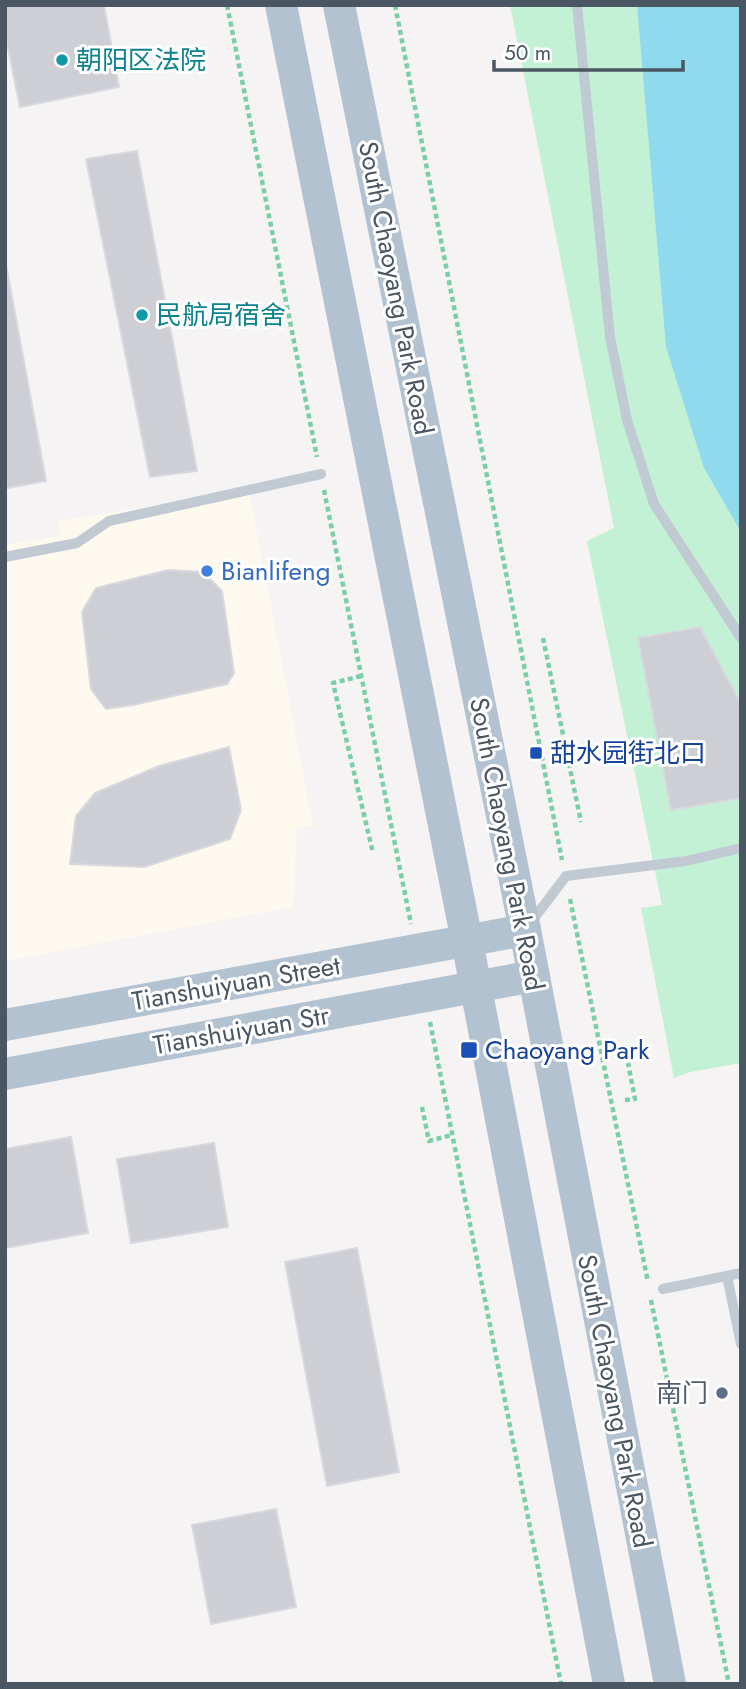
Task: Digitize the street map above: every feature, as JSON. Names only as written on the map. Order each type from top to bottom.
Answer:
[{"type":"main road","points":[[281,5],[476,987],[609,1684]]},
{"type":"main road","name":"South Chaoyang Park Road","points":[[340,5],[525,930],[670,1684]]},
{"type":"main road","name":"Tianshuiyuan Street","points":[[5,1025],[525,930]]},
{"type":"main road","name":"Tianshuiyuan Str","points":[[5,1074],[534,976]]},
{"type":"lane","points":[[577,5],[610,337],[626,420],[654,504],[741,638]]},
{"type":"lane","points":[[5,557],[77,543],[109,521],[321,474]]},
{"type":"lane","points":[[525,930],[565,876],[686,861],[741,848]]},
{"type":"lane","points":[[663,1289],[741,1273]]},
{"type":"lane","points":[[727,1276],[741,1344]]},
{"type":"path","points":[[227,5],[416,950]]},
{"type":"path","points":[[395,5],[565,876],[729,1684]]},
{"type":"path","points":[[543,638],[581,822]]},
{"type":"path","points":[[361,676],[333,683],[373,853]]},
{"type":"path","points":[[425,996],[561,1684]]},
{"type":"path","points":[[625,1100],[635,1099],[628,1063]]},
{"type":"path","points":[[422,1107],[429,1141],[452,1135]]},
{"type":"shaded area","points":[[249,491],[313,826],[297,828],[293,907],[5,961],[5,545],[61,535],[58,521]]},
{"type":"green space","name":"Chaoyang Park","points":[[510,5],[741,5],[741,1063],[690,1072],[674,1078],[641,908],[662,905],[587,541],[614,528]]},
{"type":"water","points":[[637,5],[741,5],[741,532],[704,468],[666,347]]},
{"type":"building","name":"朝阳区法院","points":[[5,5],[104,5],[119,87],[20,107],[5,33]]},
{"type":"building","name":"民航局宿舍","points":[[137,151],[197,471],[150,477],[86,159]]},
{"type":"building","points":[[5,259],[46,481],[7,488],[5,477]]},
{"type":"building","points":[[168,570],[203,572],[222,591],[234,673],[227,684],[106,709],[91,689],[82,612],[96,588]]},
{"type":"building","points":[[700,627],[741,704],[741,798],[671,810],[638,638]]},
{"type":"building","points":[[229,747],[241,810],[230,839],[144,867],[70,864],[76,816],[95,793],[159,766]]},
{"type":"building","points":[[71,1137],[88,1233],[5,1248],[5,1149]]},
{"type":"building","points":[[214,1143],[228,1227],[131,1243],[117,1159]]},
{"type":"building","points":[[357,1248],[399,1472],[327,1486],[285,1262]]},
{"type":"building","points":[[276,1509],[296,1607],[211,1624],[192,1525]]},
{"type":"place","name":"朝阳区法院","points":[[62,60]]},
{"type":"place","name":"民航局宿舍","points":[[142,315]]},
{"type":"place","name":"Bianlifeng","points":[[207,571]]},
{"type":"place","name":"甜水园街北口","points":[[536,753]]},
{"type":"place","name":"Chaoyang Park","points":[[469,1050]]},
{"type":"place","name":"南门","points":[[722,1393]]}]
